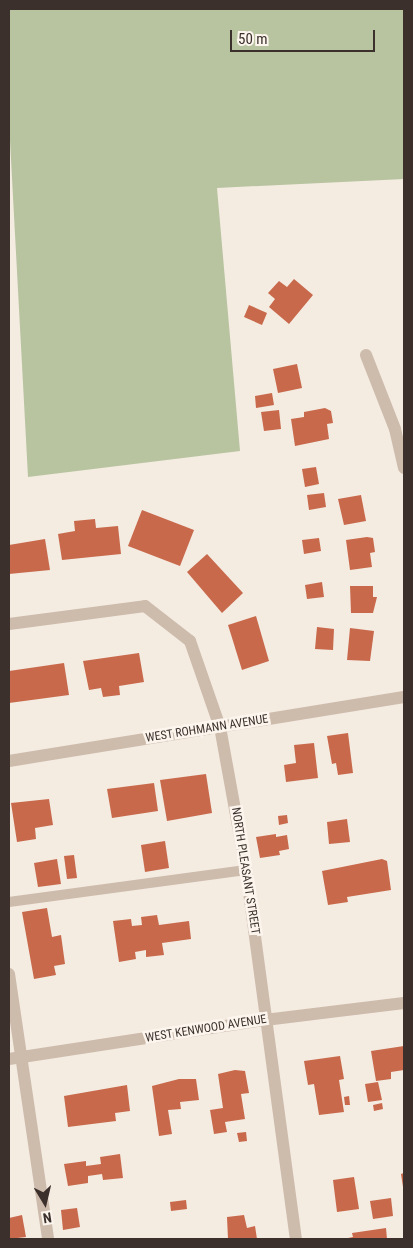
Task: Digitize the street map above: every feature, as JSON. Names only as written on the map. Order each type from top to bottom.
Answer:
[{"type":"street","points":[[366,355],[395,428],[404,468]]},
{"type":"street","name":"NORTH PLEASANT STREET","points":[[9,624],[69,614],[145,606],[190,641],[220,727],[246,870],[296,1239]]},
{"type":"street","name":"WEST ROHMANN AVENUE","points":[[9,761],[404,697]]},
{"type":"street","points":[[9,974],[14,1058],[48,1239]]},
{"type":"street","name":"WEST KENWOOD AVENUE","points":[[14,1058],[266,1020],[404,1003]]},
{"type":"lane","points":[[9,902],[246,870]]},
{"type":"green space","points":[[9,9],[404,9],[404,179],[217,188],[240,451],[28,477],[9,122]]},
{"type":"building","points":[[294,279],[313,295],[289,324],[269,307],[275,299],[268,293],[279,281],[287,287]]},
{"type":"building","points":[[249,305],[267,313],[262,325],[244,317]]},
{"type":"building","points":[[297,364],[302,388],[278,393],[273,369]]},
{"type":"building","points":[[272,393],[274,405],[256,408],[255,396]]},
{"type":"building","points":[[325,408],[331,411],[333,423],[327,424],[329,439],[295,446],[291,419],[304,417],[304,412]]},
{"type":"building","points":[[279,410],[281,429],[264,431],[261,412]]},
{"type":"building","points":[[316,467],[319,484],[305,487],[302,469]]},
{"type":"building","points":[[324,493],[326,507],[309,510],[307,495]]},
{"type":"building","points":[[361,495],[366,521],[344,525],[338,499]]},
{"type":"building","points":[[142,510],[194,530],[180,566],[128,546]]},
{"type":"building","points":[[95,519],[96,528],[118,526],[121,554],[62,560],[58,534],[75,531],[74,521]]},
{"type":"building","points":[[319,538],[321,551],[304,554],[302,540]]},
{"type":"building","points":[[373,538],[375,552],[370,553],[372,567],[350,570],[346,540]]},
{"type":"building","points":[[45,539],[50,570],[9,574],[9,545]]},
{"type":"building","points":[[207,554],[243,593],[222,613],[187,572]]},
{"type":"building","points":[[322,582],[324,597],[307,599],[305,585]]},
{"type":"building","points":[[350,586],[373,586],[373,597],[377,597],[373,613],[351,613]]},
{"type":"building","points":[[256,616],[269,661],[242,670],[228,625]]},
{"type":"building","points":[[317,627],[334,629],[333,650],[315,649]]},
{"type":"building","points":[[350,628],[374,631],[370,661],[347,660]]},
{"type":"building","points":[[139,653],[144,682],[119,686],[120,695],[103,697],[101,688],[89,690],[83,661]]},
{"type":"building","points":[[64,663],[69,695],[9,703],[9,671]]},
{"type":"building","points":[[348,733],[353,773],[338,775],[336,763],[332,764],[327,736]]},
{"type":"building","points":[[314,743],[318,778],[286,782],[284,765],[296,763],[294,745]]},
{"type":"building","points":[[206,774],[212,813],[167,821],[160,780]]},
{"type":"building","points":[[154,783],[158,811],[112,818],[107,789]]},
{"type":"building","points":[[49,799],[53,825],[35,828],[36,839],[17,842],[11,803]]},
{"type":"building","points":[[287,815],[288,823],[279,825],[278,816]]},
{"type":"building","points":[[347,819],[350,842],[329,844],[327,822]]},
{"type":"building","points":[[276,834],[276,837],[287,835],[289,849],[279,851],[280,855],[260,858],[256,837]]},
{"type":"building","points":[[165,841],[169,868],[145,872],[141,845]]},
{"type":"building","points":[[74,855],[77,878],[67,879],[64,856]]},
{"type":"building","points":[[57,859],[61,884],[38,887],[34,863]]},
{"type":"building","points":[[382,859],[387,861],[391,890],[347,897],[348,902],[328,905],[322,871]]},
{"type":"building","points":[[47,908],[52,937],[61,935],[65,964],[54,966],[56,975],[34,979],[22,912]]},
{"type":"building","points":[[157,915],[159,925],[189,921],[191,939],[162,943],[164,955],[146,957],[146,950],[135,952],[136,959],[119,962],[113,921],[131,919],[132,926],[142,925],[141,917]]},
{"type":"building","points":[[404,1046],[404,1070],[391,1072],[391,1079],[376,1081],[371,1051]]},
{"type":"building","points":[[340,1056],[344,1079],[339,1080],[344,1112],[319,1115],[314,1084],[308,1085],[304,1061]]},
{"type":"building","points":[[235,1070],[245,1071],[249,1093],[241,1094],[245,1119],[225,1122],[227,1132],[214,1134],[210,1110],[223,1108],[218,1074]]},
{"type":"building","points":[[179,1079],[196,1079],[199,1100],[180,1102],[181,1109],[168,1110],[172,1134],[159,1136],[152,1086]]},
{"type":"building","points":[[378,1082],[382,1100],[368,1102],[365,1084]]},
{"type":"building","points":[[127,1085],[130,1111],[115,1113],[116,1121],[68,1127],[64,1096]]},
{"type":"building","points":[[349,1096],[350,1105],[345,1105],[344,1097]]},
{"type":"building","points":[[382,1103],[383,1109],[374,1111],[373,1105]]},
{"type":"building","points":[[246,1132],[247,1141],[239,1142],[237,1133]]},
{"type":"building","points":[[120,1154],[123,1178],[103,1180],[102,1174],[88,1176],[88,1183],[68,1186],[64,1164],[86,1161],[86,1166],[101,1164],[100,1157]]},
{"type":"building","points":[[404,1173],[404,1187],[403,1187],[401,1174]]},
{"type":"building","points":[[354,1177],[359,1209],[337,1212],[333,1180]]},
{"type":"building","points":[[391,1198],[393,1216],[373,1219],[370,1201]]},
{"type":"building","points":[[186,1200],[187,1209],[171,1211],[170,1202]]},
{"type":"building","points":[[77,1208],[80,1227],[63,1230],[61,1210]]},
{"type":"building","points":[[22,1215],[26,1237],[9,1239],[9,1218]]},
{"type":"building","points":[[244,1215],[247,1228],[255,1226],[257,1239],[228,1239],[227,1217]]},
{"type":"building","points":[[386,1228],[387,1239],[343,1239],[353,1237],[352,1233]]}]
